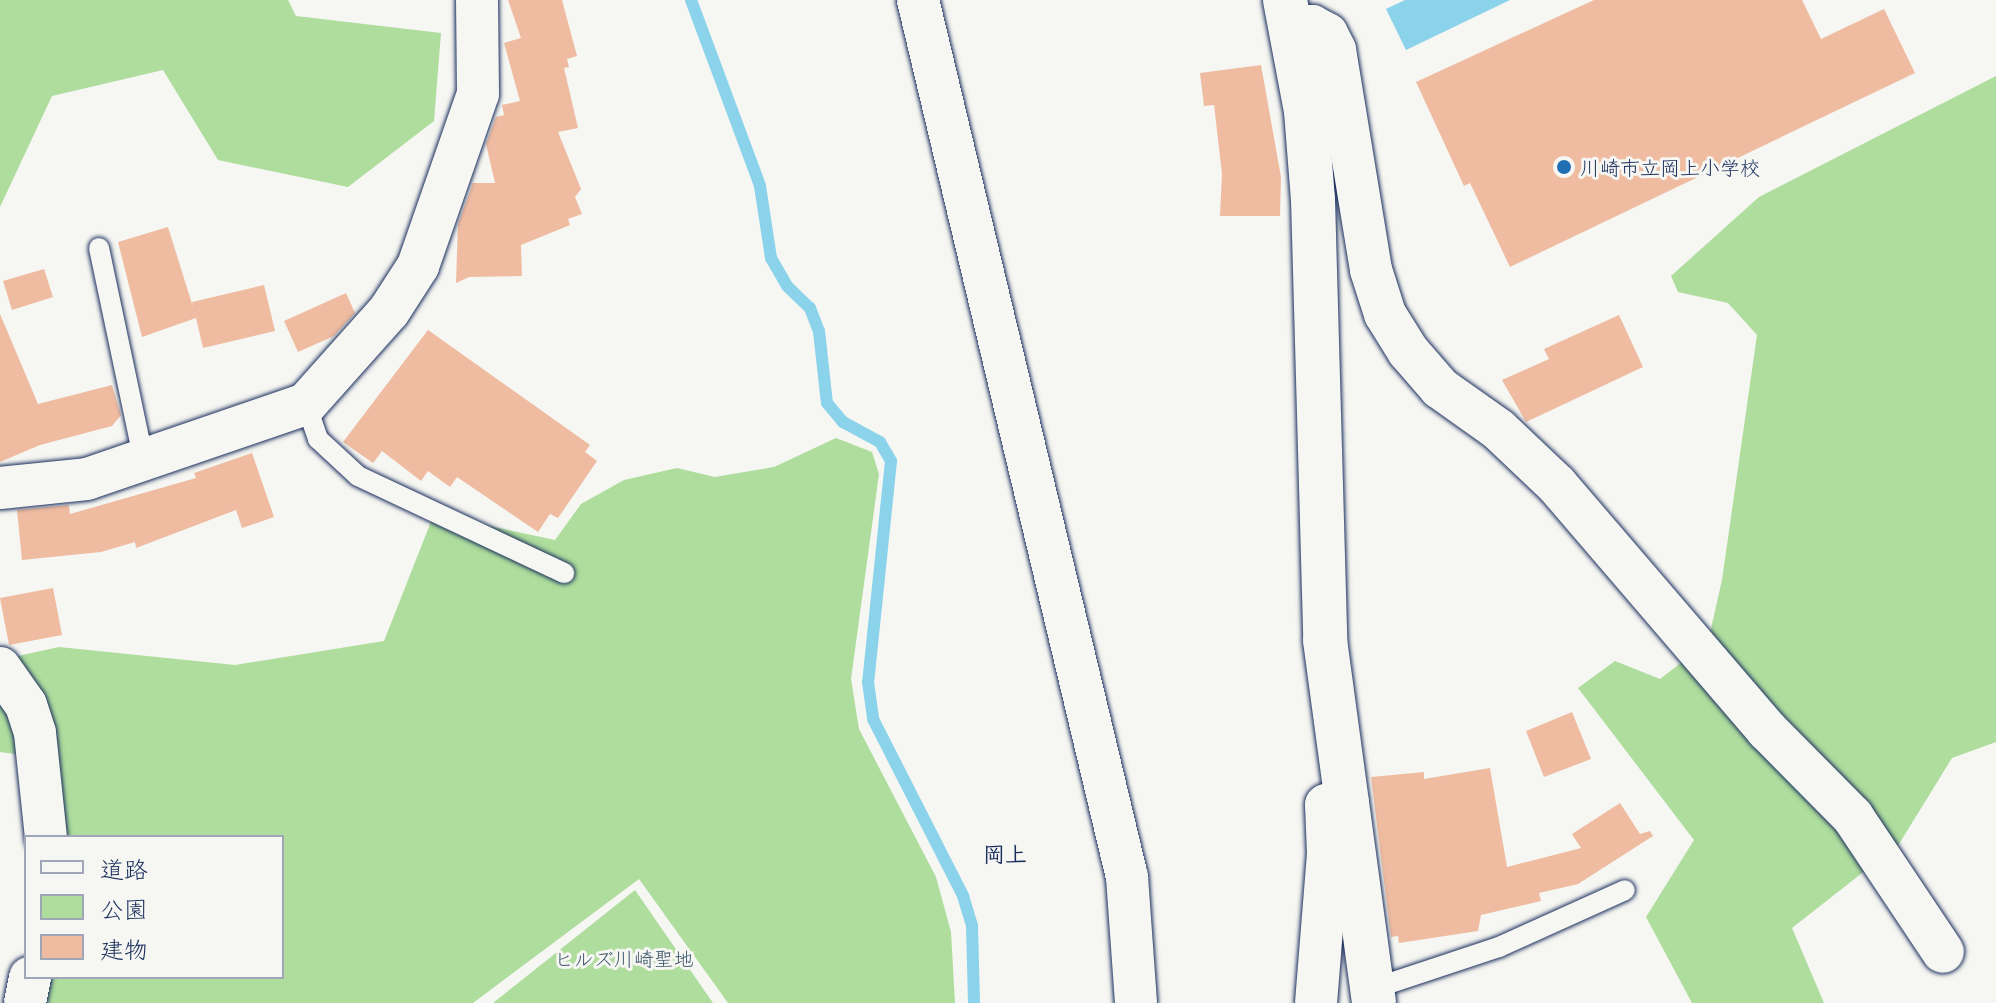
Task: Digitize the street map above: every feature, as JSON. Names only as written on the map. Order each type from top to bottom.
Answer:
[{"type":"street","points":[[0,488],[87,479],[306,404],[389,311],[418,266],[452,157],[478,94],[477,0]]},
{"type":"street","points":[[918,0],[1127,877],[1136,1003]]},
{"type":"street","points":[[1288,13],[1306,111],[1313,199],[1325,640],[1373,996]]},
{"type":"street","points":[[1288,13],[1327,34],[1335,50],[1371,270],[1385,314],[1408,351],[1440,388],[1499,430],[1557,485],[1767,730],[1853,817],[1943,952]]},
{"type":"street","points":[[0,668],[26,705],[35,733],[46,835]]},
{"type":"street","points":[[1316,1003],[1328,854],[1326,805],[1348,802]]},
{"type":"street","points":[[25,1003],[30,979]]},
{"type":"lane","points":[[99,248],[144,462]]},
{"type":"lane","points":[[306,404],[318,439],[358,476],[564,573]]},
{"type":"lane","points":[[1373,996],[1499,947],[1625,890]]},
{"type":"green space","points":[[0,0],[288,0],[296,16],[441,33],[434,121],[348,187],[218,160],[163,70],[52,96],[0,207]]},
{"type":"green space","points":[[1996,76],[1996,742],[1952,758],[1899,844],[1792,928],[1824,1003],[1692,1003],[1646,917],[1694,840],[1578,688],[1615,661],[1660,679],[1708,642],[1722,580],[1757,335],[1728,303],[1678,292],[1671,276],[1759,197]]},
{"type":"green space","points":[[836,438],[872,452],[879,474],[851,679],[859,729],[936,877],[951,932],[955,1003],[728,1003],[639,879],[473,1003],[41,1003],[45,979],[284,979],[284,835],[51,835],[52,759],[0,752],[0,660],[59,647],[235,665],[384,641],[434,514],[555,540],[581,504],[624,480],[677,468],[715,477],[774,467]]},
{"type":"green space","name":"ヒルズ川崎聖地","points":[[635,890],[713,1003],[493,1003]]},
{"type":"water","points":[[1405,0],[1510,0],[1406,50],[1386,9]]},
{"type":"building","points":[[508,0],[562,0],[577,56],[567,59],[569,67],[564,68],[578,128],[558,132],[581,189],[575,197],[582,214],[568,219],[570,225],[521,245],[522,276],[469,277],[456,283],[458,224],[473,183],[495,183],[486,144],[496,117],[504,115],[502,105],[520,101],[504,43],[521,38]]},
{"type":"building","points":[[1594,0],[1802,0],[1821,39],[1884,9],[1915,73],[1510,267],[1470,183],[1464,186],[1416,82]]},
{"type":"building","points":[[1261,65],[1281,177],[1280,216],[1220,216],[1222,174],[1214,105],[1204,106],[1200,73]]},
{"type":"building","points":[[168,227],[193,307],[192,302],[264,285],[275,331],[203,348],[196,318],[142,337],[118,242]]},
{"type":"building","points":[[44,269],[53,297],[12,310],[3,281]]},
{"type":"building","points":[[346,293],[355,313],[334,336],[298,352],[284,321]]},
{"type":"building","points":[[0,314],[38,404],[112,385],[121,415],[112,426],[40,445],[0,462]]},
{"type":"building","points":[[1619,315],[1643,367],[1526,422],[1502,380],[1549,359],[1544,349]]},
{"type":"building","points":[[428,330],[590,445],[585,452],[597,461],[558,518],[550,514],[538,532],[457,477],[450,487],[428,471],[421,481],[382,451],[373,463],[343,442]]},
{"type":"building","points":[[252,453],[274,517],[242,528],[236,510],[136,548],[135,542],[101,552],[22,560],[17,510],[69,505],[70,514],[196,478],[194,473]]},
{"type":"building","points":[[53,588],[62,635],[9,645],[0,598]]},
{"type":"building","points":[[1572,712],[1591,759],[1544,777],[1526,731]]},
{"type":"building","points":[[1490,768],[1507,867],[1581,848],[1572,834],[1620,803],[1640,834],[1650,831],[1653,836],[1578,884],[1539,893],[1541,901],[1481,915],[1478,931],[1399,943],[1398,936],[1391,937],[1371,777],[1424,772],[1424,779]]},
{"type":"waterway","points":[[691,0],[760,186],[771,258],[787,286],[810,308],[819,331],[827,403],[843,422],[880,442],[891,461],[868,682],[873,719],[963,896],[972,926],[974,1003]]},
{"type":"place","name":"川崎市立岡上小学校","points":[[1564,167]]},
{"type":"district","name":"岡上","points":[[1005,855]]}]
